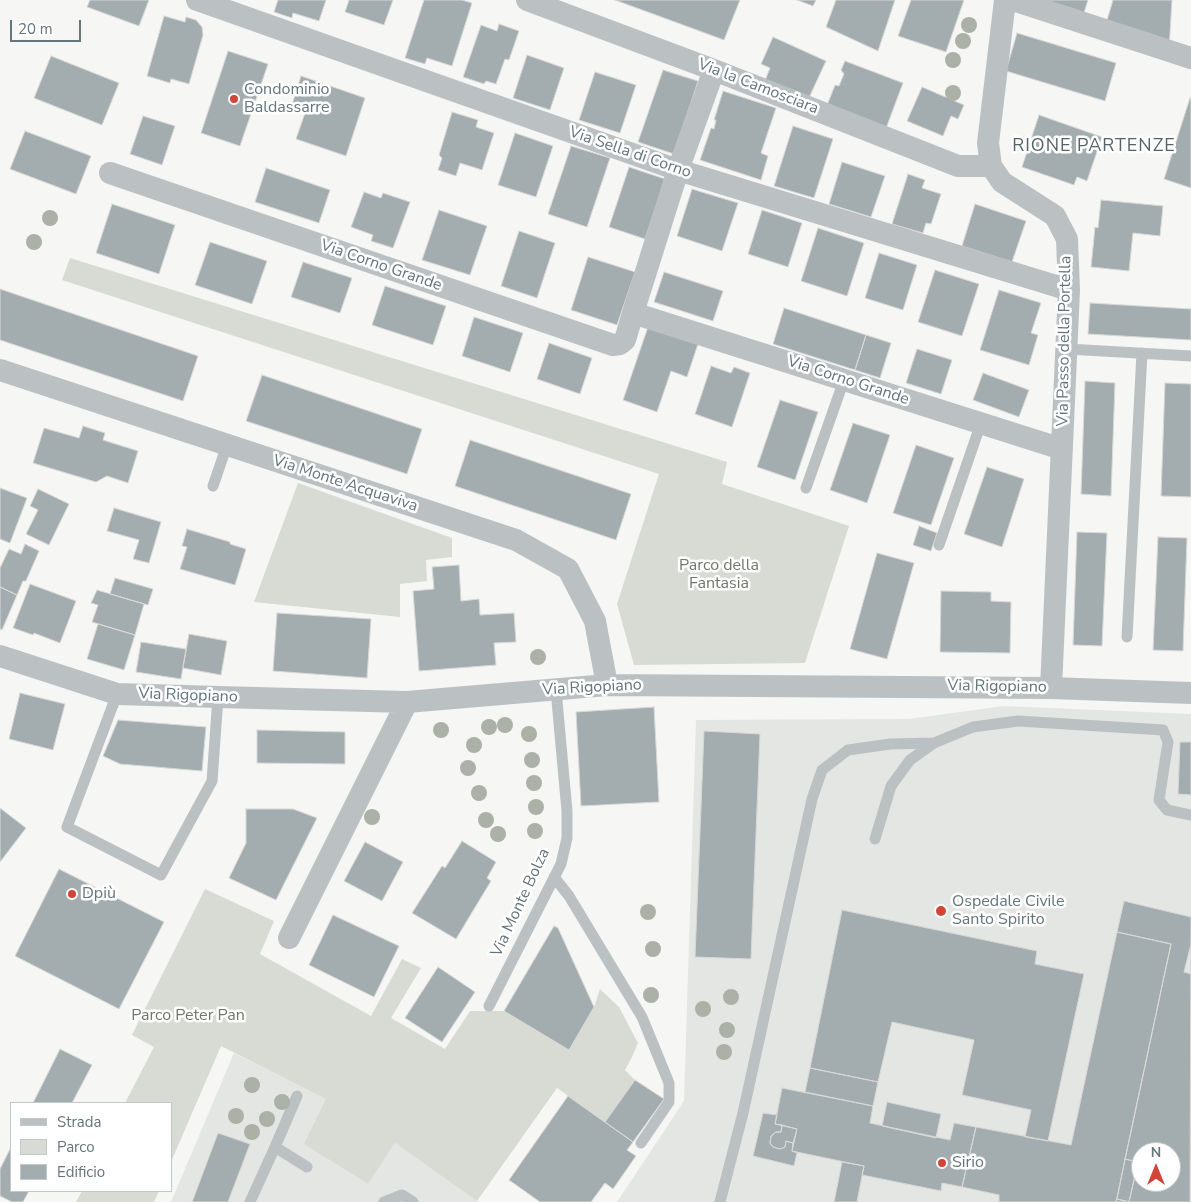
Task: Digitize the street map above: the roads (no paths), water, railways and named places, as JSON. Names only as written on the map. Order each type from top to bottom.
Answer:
[{"type":"street","name":"Via Sella di Corno","points":[[197,0],[678,170],[1069,290]]},
{"type":"street","name":"Via la Camosciara","points":[[527,0],[714,70],[958,166],[991,166]]},
{"type":"street","points":[[991,166],[988,143],[1005,0]]},
{"type":"street","points":[[1013,0],[1191,58]]},
{"type":"street","name":"Via Corno Grande","points":[[110,173],[613,345],[620,344],[624,340],[678,170],[714,70]]},
{"type":"street","name":"Via Passo della Portella","points":[[991,166],[1002,182],[1055,216],[1067,238],[1069,290],[1067,349],[1051,688]]},
{"type":"street","name":"Via Corno Grande","points":[[633,313],[1062,449]]},
{"type":"street","name":"Via Monte Acquaviva","points":[[0,370],[516,540],[568,569],[595,621],[607,685]]},
{"type":"street","name":"Via Rigopiano","points":[[0,656],[117,694],[408,702],[607,685],[1051,688],[1191,693]]},
{"type":"street","points":[[289,938],[408,702]]},
{"type":"lane","points":[[1067,349],[1191,356]]},
{"type":"lane","points":[[1127,637],[1142,353]]},
{"type":"lane","points":[[806,488],[844,380]]},
{"type":"lane","points":[[940,545],[981,423]]},
{"type":"lane","points":[[213,486],[227,445]]},
{"type":"lane","name":"Via Monte Bolza","points":[[490,1006],[561,864],[567,838],[567,811],[556,690]]},
{"type":"lane","points":[[117,694],[67,827],[161,875],[212,781],[218,697]]},
{"type":"lane","points":[[875,839],[891,786],[910,760],[934,743],[973,727],[1018,721],[1163,730],[1168,742],[1159,800],[1167,810],[1191,815]]},
{"type":"lane","points":[[720,1202],[743,1112],[812,799],[822,770],[848,750],[890,744],[934,743]]},
{"type":"lane","points":[[554,877],[569,896],[642,1017],[669,1083],[669,1102],[641,1143]]},
{"type":"lane","points":[[250,1202],[297,1096]]},
{"type":"lane","points":[[275,1147],[307,1167]]},
{"type":"lane","points":[[384,1202],[402,1195],[413,1202]]},
{"type":"place","name":"Condominio Baldassarre","points":[[234,99]]},
{"type":"place","name":"Dpiù","points":[[72,894]]},
{"type":"place","name":"Ospedale Civile Santo Spirito","points":[[941,911]]},
{"type":"place","name":"Sirio","points":[[942,1163]]},
{"type":"district","name":"RIONE PARTENZE","points":[[1094,147]]},
{"type":"park label","name":"Parco della Fantasia","points":[[719,575]]},
{"type":"park label","name":"Parco Peter Pan","points":[[188,1016]]}]
